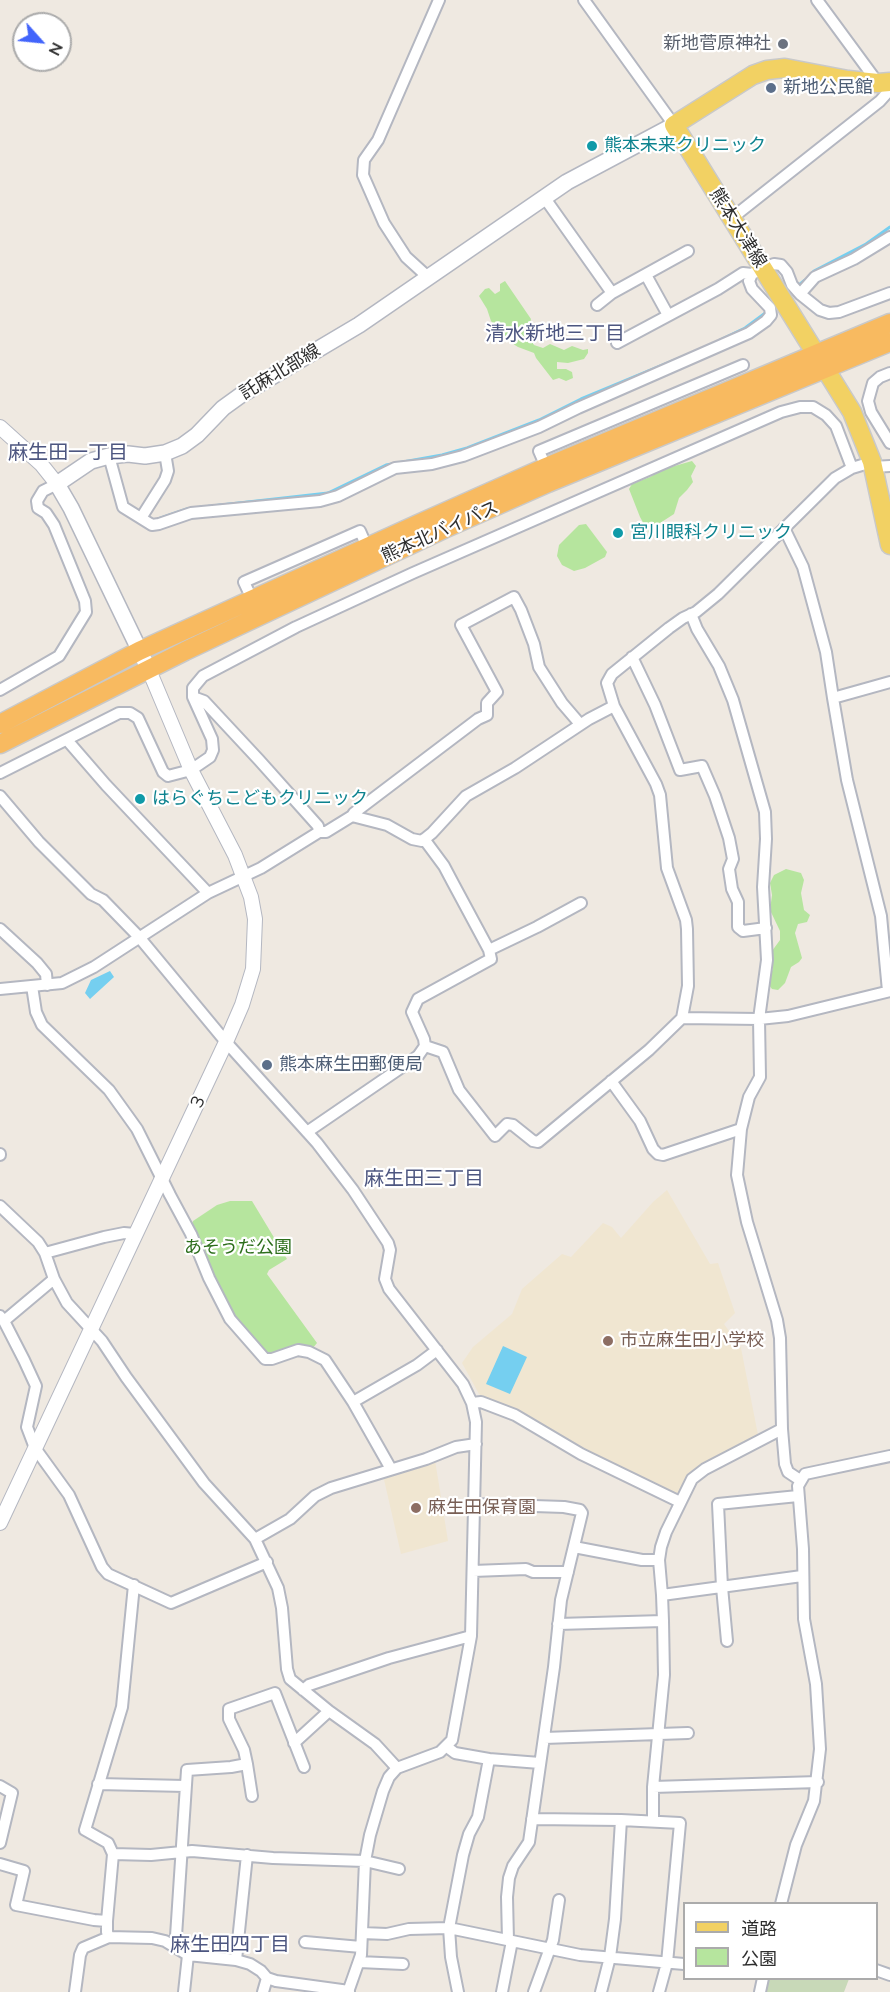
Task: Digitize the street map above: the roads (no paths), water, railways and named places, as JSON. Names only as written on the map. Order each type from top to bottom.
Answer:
[{"type":"highway","name":"熊本北バイパス","points":[[0,744],[295,598],[444,529],[820,362],[890,322]]},
{"type":"highway","name":"熊本北バイパス","points":[[0,724],[139,651],[546,467],[677,402],[890,342]]},
{"type":"main road","points":[[674,125],[753,75],[767,69],[785,68],[848,80],[886,83]]},
{"type":"main road","name":"託麻北部線","points":[[57,484],[91,460],[128,454],[145,456],[165,453],[182,446],[223,408],[241,395],[359,325],[544,197],[567,182],[674,125]]},
{"type":"main road","name":"熊本大津線","points":[[674,125],[732,218],[758,271],[852,412],[878,465],[890,545]]},
{"type":"main road","points":[[57,484],[71,508],[148,670]]},
{"type":"street","points":[[429,278],[406,257],[384,223],[363,175],[364,160],[378,140],[439,0]]},
{"type":"street","points":[[584,0],[674,125]]},
{"type":"street","points":[[732,218],[880,101],[887,93],[886,83],[817,0]]},
{"type":"street","points":[[544,197],[612,293]]},
{"type":"street","points":[[800,294],[815,277],[854,259],[890,237]]},
{"type":"street","points":[[597,305],[612,293],[688,251]]},
{"type":"street","points":[[617,343],[718,290],[743,273],[758,271],[774,264],[781,265],[800,294],[820,310],[829,313],[839,312],[890,292]]},
{"type":"street","points":[[109,456],[123,507],[152,525],[191,513],[320,501],[338,496],[395,468],[432,464],[463,456],[539,427],[749,333],[771,315],[770,308],[752,289],[749,281],[758,271]]},
{"type":"street","points":[[646,275],[668,315]]},
{"type":"street","points":[[677,402],[743,365]]},
{"type":"street","points":[[890,373],[879,377],[873,383],[868,401],[871,412],[890,443]]},
{"type":"street","points":[[0,773],[119,713],[130,713],[138,718],[163,772],[168,776],[191,770],[210,757],[213,750],[212,740],[192,697],[193,688],[203,676],[296,627],[511,529],[781,412],[800,407],[813,407],[826,415],[836,426],[852,468]]},
{"type":"street","points":[[0,427],[41,464],[57,484],[43,491],[37,501],[38,508],[46,513],[54,525],[85,602],[86,612],[59,656],[0,690]]},
{"type":"street","points":[[141,518],[165,480],[168,471],[165,453]]},
{"type":"street","points":[[425,1046],[443,1052],[459,1090],[495,1136],[507,1124],[513,1125],[533,1141],[540,1141],[649,1050],[682,1018],[688,986],[687,929],[686,920],[667,868],[660,795],[614,706],[607,683],[612,674],[632,657],[718,594],[742,573],[835,478],[852,468],[878,465]]},
{"type":"street","points":[[682,1018],[759,1019],[788,1016],[889,991],[882,916],[847,780],[826,652],[803,567],[784,528]]},
{"type":"street","points":[[0,989],[62,983],[75,977],[208,893],[261,868],[319,832],[326,832],[352,816],[478,719],[487,715],[487,703],[497,692],[461,625],[514,597],[534,644],[539,667],[562,703],[580,724]]},
{"type":"street","points":[[691,614],[697,629],[719,666],[733,700],[765,812],[763,887],[767,960],[759,1019],[760,1077],[749,1096],[741,1129],[737,1175],[747,1222],[778,1326],[785,1464],[788,1472],[800,1480]]},
{"type":"street","points":[[632,657],[655,705],[680,770],[702,766],[715,796],[729,838],[733,859],[729,869],[732,889],[738,902],[738,927],[743,931],[766,928]]},
{"type":"street","name":"3","points":[[0,1523],[226,1042],[242,1005],[253,969],[255,919],[251,897],[191,770],[148,670]]},
{"type":"street","points":[[833,698],[890,682]]},
{"type":"street","points":[[192,697],[204,701],[318,826],[319,832]]},
{"type":"street","points":[[352,816],[387,825],[412,839],[424,839],[466,796],[515,768],[580,724],[614,706]]},
{"type":"street","points":[[67,740],[106,785],[208,893]]},
{"type":"street","points":[[0,796],[54,857],[91,894],[103,900],[139,937],[226,1042],[307,1132],[353,1190],[388,1243],[390,1250],[385,1279],[389,1289],[463,1384],[472,1402],[476,1422],[471,1636],[452,1740],[440,1752],[397,1768],[389,1777],[383,1791],[365,1861],[361,1947],[359,1962],[349,1991],[276,1981],[267,1978],[250,1964],[236,1960],[188,1955],[173,1945],[152,1938],[109,1937],[83,1948],[75,1992]]},
{"type":"street","points":[[307,1132],[418,1056],[425,1046],[412,1012],[418,999],[491,959],[489,950],[444,866],[424,839]]},
{"type":"street","points":[[489,950],[581,903]]},
{"type":"street","points":[[0,929],[37,963],[46,974],[47,985]]},
{"type":"street","points":[[32,986],[36,1011],[42,1025],[109,1090],[137,1129],[188,1227],[209,1278],[230,1319],[265,1359],[272,1359],[298,1350],[325,1360],[353,1402],[391,1469]]},
{"type":"street","points":[[611,1081],[640,1120],[653,1149],[658,1154],[663,1155],[741,1129]]},
{"type":"street","points":[[0,1206],[38,1242],[67,1303],[102,1341],[204,1483],[255,1539],[278,1588],[282,1608],[286,1669],[290,1678],[329,1711],[375,1744],[397,1768]]},
{"type":"street","points":[[45,1253],[104,1237],[124,1233],[135,1234]]},
{"type":"street","points":[[54,1279],[2,1319],[36,1386],[27,1427],[35,1448],[69,1495],[102,1567],[108,1574],[171,1603],[267,1562]]},
{"type":"street","points":[[353,1402],[417,1365],[437,1350]]},
{"type":"street","points":[[472,1402],[481,1402],[515,1415],[581,1455],[680,1502]]},
{"type":"street","points":[[653,1820],[657,1734],[664,1675],[659,1560],[666,1532],[692,1479],[705,1469],[782,1429]]},
{"type":"street","points":[[255,1539],[290,1519],[315,1496],[330,1488],[426,1459],[456,1447],[476,1444]]},
{"type":"street","points":[[782,1902],[796,1845],[812,1811],[818,1782],[820,1749],[816,1684],[804,1619],[803,1549],[798,1496],[800,1480],[805,1474],[890,1456]]},
{"type":"street","points":[[727,1641],[718,1504],[798,1496]]},
{"type":"street","points":[[474,1504],[529,1505],[580,1510],[582,1513],[558,1624],[529,1842],[513,1866],[509,1878],[507,1897],[510,1941],[502,1992]]},
{"type":"street","points":[[574,1547],[642,1560],[659,1560]]},
{"type":"street","points":[[473,1571],[526,1569],[533,1572],[568,1572]]},
{"type":"street","points":[[662,1595],[802,1576]]},
{"type":"street","points":[[109,1937],[107,1921],[113,1854],[108,1843],[85,1830],[122,1707],[134,1585]]},
{"type":"street","points":[[558,1624],[663,1621]]},
{"type":"street","points":[[303,1690],[309,1685],[389,1658],[471,1636]]},
{"type":"street","points":[[252,1796],[248,1764],[230,1719],[229,1709],[275,1693],[304,1767]]},
{"type":"street","points":[[294,1743],[329,1711]]},
{"type":"street","points":[[544,1738],[688,1733]]},
{"type":"street","points":[[447,1747],[455,1753],[489,1759],[540,1763]]},
{"type":"street","points":[[458,1992],[451,1957],[449,1928],[461,1864],[469,1834],[478,1817],[489,1759]]},
{"type":"street","points":[[173,1945],[176,1936],[187,1770],[248,1764]]},
{"type":"street","points":[[653,1787],[818,1782]]},
{"type":"street","points":[[98,1784],[185,1786]]},
{"type":"street","points":[[0,1786],[12,1793],[0,1843]]},
{"type":"street","points":[[532,1820],[680,1822],[667,1963],[659,1992]]},
{"type":"street","points":[[601,1992],[610,1957],[621,1844],[621,1820]]},
{"type":"street","points":[[113,1854],[151,1856],[181,1851],[365,1861],[399,1869]]},
{"type":"street","points":[[236,1960],[247,1855]]},
{"type":"street","points":[[0,1864],[24,1871],[16,1905],[107,1921]]},
{"type":"street","points":[[534,1992],[550,1949],[559,1900]]},
{"type":"street","points":[[362,1933],[387,1934],[409,1929],[449,1928],[580,1955],[683,1964]]},
{"type":"street","points":[[305,1942],[361,1947]]},
{"type":"street","points":[[184,1992],[188,1955]]},
{"type":"street","points":[[359,1962],[403,1964]]},
{"type":"street","points":[[263,1992],[267,1978]]},
{"type":"water","points":[[110,971],[114,977],[90,999],[85,993],[91,980]]},
{"type":"water","points":[[503,1346],[527,1357],[510,1394],[486,1384]]},
{"type":"waterway","points":[[810,275],[866,244],[890,227]]},
{"type":"waterway","points":[[787,295],[805,280]]},
{"type":"waterway","points":[[720,340],[745,328],[768,311]]},
{"type":"waterway","points":[[194,508],[328,493],[386,465],[467,448],[539,420],[581,399],[687,355]]},
{"type":"waterway","points":[[158,519],[187,509]]},
{"type":"place","name":"新地菅原神社","points":[[783,44]]},
{"type":"place","name":"新地公民館","points":[[771,88]]},
{"type":"place","name":"熊本未来クリニック","points":[[592,146]]},
{"type":"place","name":"宮川眼科クリニック","points":[[618,533]]},
{"type":"place","name":"はらぐちこどもクリニック","points":[[140,799]]},
{"type":"place","name":"熊本麻生田郵便局","points":[[267,1065]]},
{"type":"place","name":"市立麻生田小学校","points":[[608,1341]]},
{"type":"place","name":"麻生田保育園","points":[[416,1508]]},
{"type":"district","name":"清水新地三丁目","points":[[555,334]]},
{"type":"district","name":"麻生田一丁目","points":[[68,453]]},
{"type":"district","name":"麻生田三丁目","points":[[424,1179]]},
{"type":"district","name":"麻生田四丁目","points":[[230,1945]]},
{"type":"park label","name":"あそうだ公園","points":[[238,1248]]}]
